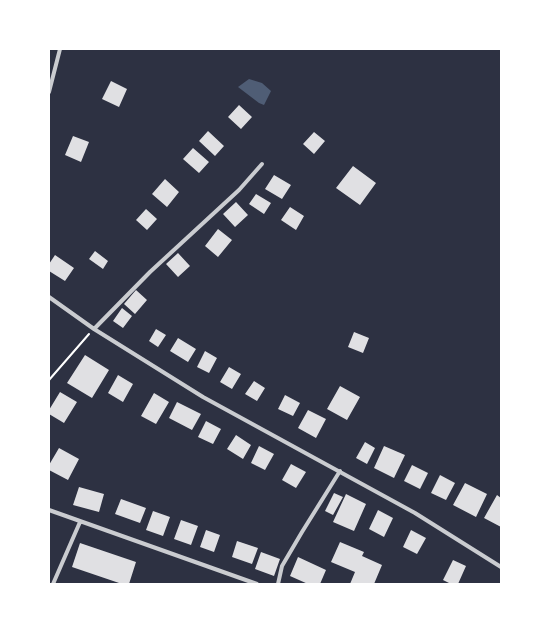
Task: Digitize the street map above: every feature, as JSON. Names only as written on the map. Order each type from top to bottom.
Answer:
[{"type":"street","points":[[49,92],[60,49]]},
{"type":"street","points":[[94,328],[150,272],[239,190],[262,164]]},
{"type":"street","points":[[49,298],[203,397],[415,513],[501,567]]},
{"type":"street","points":[[278,584],[282,566],[340,471]]},
{"type":"street","points":[[49,510],[257,584]]},
{"type":"street","points":[[53,584],[80,522]]},
{"type":"path","points":[[49,380],[94,328]]},
{"type":"water","points":[[249,79],[262,83],[271,91],[264,105],[259,103],[238,87]]},
{"type":"building","points":[[111,81],[127,89],[119,107],[102,99]]},
{"type":"building","points":[[239,105],[252,117],[241,129],[228,117]]},
{"type":"building","points":[[208,131],[224,146],[215,156],[199,141]]},
{"type":"building","points":[[314,132],[325,141],[314,154],[303,144]]},
{"type":"building","points":[[73,136],[89,142],[81,162],[65,155]]},
{"type":"building","points":[[193,148],[209,162],[199,173],[183,159]]},
{"type":"building","points":[[353,166],[376,183],[360,205],[336,188]]},
{"type":"building","points":[[274,175],[291,185],[282,199],[265,189]]},
{"type":"building","points":[[165,179],[179,192],[167,207],[152,194]]},
{"type":"building","points":[[256,194],[271,203],[264,214],[249,204]]},
{"type":"building","points":[[236,202],[248,215],[235,227],[223,214]]},
{"type":"building","points":[[290,207],[304,216],[296,230],[281,220]]},
{"type":"building","points":[[146,209],[157,219],[147,230],[136,220]]},
{"type":"building","points":[[218,229],[232,240],[218,257],[205,246]]},
{"type":"building","points":[[95,251],[108,261],[103,269],[89,259]]},
{"type":"building","points":[[178,253],[190,266],[178,277],[166,264]]},
{"type":"building","points":[[55,255],[74,268],[65,281],[49,271],[49,264]]},
{"type":"building","points":[[136,290],[147,300],[135,314],[124,304]]},
{"type":"building","points":[[122,308],[132,316],[123,328],[113,321]]},
{"type":"building","points":[[156,329],[166,335],[158,347],[149,341]]},
{"type":"building","points":[[354,332],[369,338],[363,353],[348,347]]},
{"type":"building","points":[[178,338],[196,349],[188,362],[170,351]]},
{"type":"building","points":[[205,351],[217,358],[209,373],[197,367]]},
{"type":"building","points":[[85,355],[109,370],[92,398],[67,383]]},
{"type":"building","points":[[229,367],[241,374],[232,389],[220,382]]},
{"type":"building","points":[[118,375],[133,384],[123,402],[108,393]]},
{"type":"building","points":[[254,381],[265,388],[257,401],[245,394]]},
{"type":"building","points":[[340,386],[360,397],[347,420],[327,409]]},
{"type":"building","points":[[60,392],[77,402],[64,423],[49,414],[49,410]]},
{"type":"building","points":[[154,393],[169,402],[156,424],[141,416]]},
{"type":"building","points":[[285,395],[300,403],[293,416],[278,409]]},
{"type":"building","points":[[177,402],[201,414],[192,430],[169,418]]},
{"type":"building","points":[[308,410],[326,419],[316,438],[298,428]]},
{"type":"building","points":[[206,421],[221,429],[213,444],[198,437]]},
{"type":"building","points":[[236,435],[251,445],[243,459],[227,449]]},
{"type":"building","points":[[365,442],[375,448],[367,464],[356,458]]},
{"type":"building","points":[[259,446],[274,454],[265,470],[251,463]]},
{"type":"building","points":[[384,446],[405,455],[394,478],[374,468]]},
{"type":"building","points":[[59,448],[79,459],[68,480],[49,470],[49,465]]},
{"type":"building","points":[[291,464],[306,472],[296,488],[282,480]]},
{"type":"building","points":[[412,465],[428,473],[420,489],[404,481]]},
{"type":"building","points":[[440,475],[455,483],[446,500],[431,493]]},
{"type":"building","points":[[465,483],[487,494],[476,517],[453,505]]},
{"type":"building","points":[[79,487],[104,494],[99,512],[73,505]]},
{"type":"building","points":[[334,493],[343,497],[333,515],[325,511]]},
{"type":"building","points":[[346,494],[366,504],[354,531],[333,522]]},
{"type":"building","points":[[497,495],[501,498],[501,527],[484,518]]},
{"type":"building","points":[[121,499],[146,508],[140,523],[115,514]]},
{"type":"building","points":[[378,510],[393,518],[384,537],[369,529]]},
{"type":"building","points":[[153,511],[170,517],[163,536],[146,530]]},
{"type":"building","points":[[181,520],[198,526],[191,545],[174,539]]},
{"type":"building","points":[[206,530],[220,535],[214,552],[200,547]]},
{"type":"building","points":[[411,530],[426,538],[417,554],[403,547]]},
{"type":"building","points":[[237,541],[258,548],[252,564],[232,557]]},
{"type":"building","points":[[340,542],[364,552],[362,556],[382,565],[374,584],[350,584],[355,572],[331,562]]},
{"type":"building","points":[[80,543],[136,562],[129,584],[122,584],[72,567]]},
{"type":"building","points":[[261,552],[280,559],[274,576],[255,569]]},
{"type":"building","points":[[298,557],[326,570],[320,584],[308,584],[290,576]]},
{"type":"building","points":[[453,560],[466,566],[458,584],[451,584],[443,580]]}]
